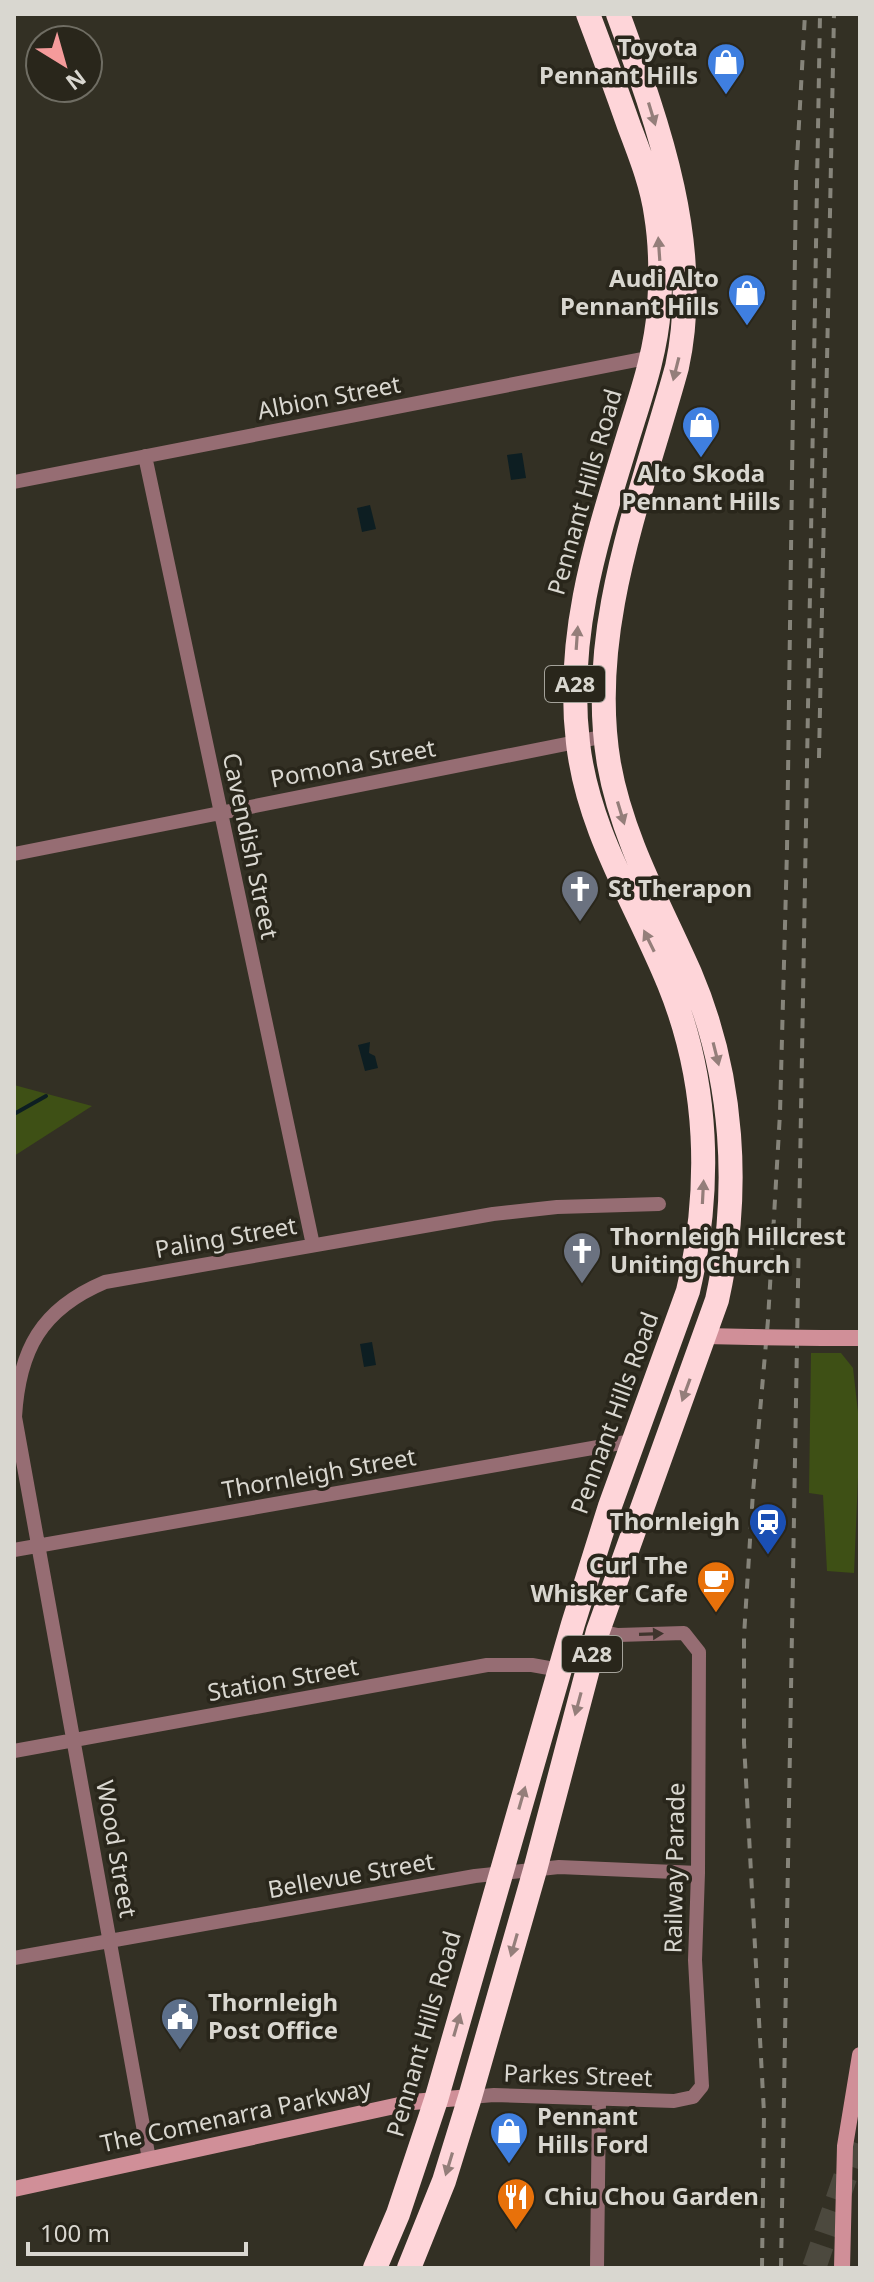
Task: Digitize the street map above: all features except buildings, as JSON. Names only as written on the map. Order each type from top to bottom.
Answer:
[{"type":"highway","name":"Pennant Hills Road","points":[[375,2268],[398,2214],[436,2100],[560,1670],[632,1441],[678,1320],[697,1254],[704,1199],[702,1117],[683,1024],[669,985],[601,840],[588,802],[577,741],[577,631],[588,571],[652,357],[659,310],[660,270],[656,214],[644,165],[588,14]]},
{"type":"highway","name":"A28","points":[[409,2268],[444,2181],[470,2097],[535,1870],[598,1631],[705,1336],[726,1257],[732,1199],[725,1100],[706,1016],[626,830],[615,793],[606,736],[606,648],[612,606],[622,560],[677,367],[686,275],[682,231],[670,176],[618,14]]},
{"type":"highway","points":[[646,1403],[689,1339],[705,1336]]},
{"type":"main road","points":[[705,1336],[860,1338]]},
{"type":"main road","points":[[842,2268],[845,2146],[860,2055]]},
{"type":"main road","name":"The Comenarra Parkway","points":[[14,2189],[413,2102],[470,2097]]},
{"type":"street","name":"Albion Street","points":[[14,482],[652,357]]},
{"type":"street","name":"Cavendish Street","points":[[145,456],[313,1245]]},
{"type":"street","name":"Pomona Street","points":[[14,854],[606,736]]},
{"type":"street","name":"Paling Street","points":[[39,1546],[15,1417],[22,1364],[52,1313],[79,1293],[105,1282],[493,1214],[557,1207],[659,1204]]},
{"type":"street","name":"Thornleigh Street","points":[[14,1550],[632,1441]]},
{"type":"street","name":"Wood Street","points":[[39,1546],[149,2159]]},
{"type":"street","name":"Railway Parade","points":[[598,1631],[618,1635],[684,1633],[699,1652],[695,1977],[704,2079],[699,2093],[685,2101]]},
{"type":"street","name":"Station Street","points":[[14,1751],[487,1665],[532,1665],[560,1670]]},
{"type":"street","name":"Bellevue Street","points":[[14,1958],[501,1873],[559,1867],[698,1873]]},
{"type":"street","name":"Parkes Street","points":[[470,2097],[494,2095],[685,2101]]},
{"type":"street","points":[[597,2268],[599,2100]]},
{"type":"green space","points":[[14,1085],[92,1106],[14,1156]]},
{"type":"green space","points":[[811,1353],[841,1353],[853,1368],[860,1430],[854,1573],[827,1571],[823,1495],[809,1493]]},
{"type":"shaded area","points":[[522,453],[526,478],[511,480],[507,455]]},
{"type":"shaded area","points":[[370,505],[376,529],[362,532],[357,508]]},
{"type":"shaded area","points":[[370,1042],[369,1053],[375,1056],[378,1068],[365,1071],[358,1045]]},
{"type":"shaded area","points":[[372,1342],[376,1365],[364,1367],[360,1344]]},
{"type":"waterway","points":[[14,1114],[46,1096]]},
{"type":"tunnel","points":[[814,2268],[860,2134]]},
{"type":"railway","points":[[762,2268],[764,2113],[744,1743],[744,1636],[780,1113],[787,850],[796,178],[805,14]]},
{"type":"railway","points":[[781,2268],[820,14]]},
{"type":"railway","points":[[819,758],[834,14]]},
{"type":"place","name":"Toyota Pennant Hills","points":[[726,96]]},
{"type":"place","name":"Audi Alto Pennant Hills","points":[[747,327]]},
{"type":"place","name":"Alto Skoda Pennant Hills","points":[[701,459]]},
{"type":"place","name":"St Therapon","points":[[580,923]]},
{"type":"place","name":"Thornleigh Hillcrest Uniting Church","points":[[582,1285]]},
{"type":"place","name":"Thornleigh","points":[[768,1556]]},
{"type":"place","name":"Curl The Whisker Cafe","points":[[716,1614]]},
{"type":"place","name":"Thornleigh Post Office","points":[[180,2051]]},
{"type":"place","name":"Pennant Hills Ford","points":[[509,2165]]},
{"type":"place","name":"Chiu Chou Garden","points":[[516,2231]]}]
